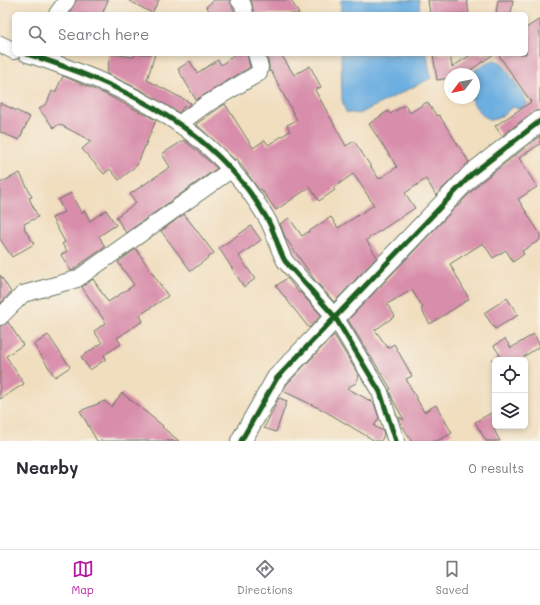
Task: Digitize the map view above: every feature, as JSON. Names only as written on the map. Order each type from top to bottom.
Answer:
[{"type":"street","points":[[58,12],[67,0]]},
{"type":"street","points":[[239,0],[243,5],[245,12]]},
{"type":"street","points":[[0,44],[12,50]]},
{"type":"street","points":[[35,56],[102,82],[146,102],[192,132],[232,169],[266,216],[276,235],[281,254],[285,261],[335,317],[380,392],[396,441]]},
{"type":"street","points":[[179,124],[205,105],[259,73],[260,67],[257,56]]},
{"type":"street","points":[[241,441],[277,378],[472,174],[540,121]]},
{"type":"street","points":[[0,317],[23,294],[77,279],[232,169]]},
{"type":"water","points":[[341,0],[419,0],[420,12],[341,12]]},
{"type":"water","points":[[341,56],[427,56],[431,78],[359,114],[346,112],[342,100]]},
{"type":"water","points":[[495,60],[502,63],[524,96],[528,105],[520,109],[513,107],[500,117],[493,119],[489,119],[481,114],[474,104],[480,104],[480,68],[478,68]]},
{"type":"building","points":[[76,0],[108,0],[103,12],[70,12]]},
{"type":"building","points":[[128,0],[159,0],[153,12]]},
{"type":"building","points":[[214,0],[230,0],[234,12],[211,12],[206,7]]},
{"type":"building","points":[[251,0],[291,0],[298,12],[254,12]]},
{"type":"building","points":[[428,0],[467,0],[469,12],[430,12]]},
{"type":"building","points":[[498,0],[513,0],[511,12],[496,12]]},
{"type":"building","points":[[540,19],[540,110],[533,112],[502,136],[495,126],[531,102],[499,56],[528,56],[528,27]]},
{"type":"building","points":[[110,56],[154,56],[147,80],[191,103],[185,108],[184,106],[179,113],[141,90],[107,74]]},
{"type":"building","points":[[233,56],[247,56],[250,67],[196,100],[178,69],[190,61],[197,73],[218,60],[221,65]]},
{"type":"building","points":[[267,56],[282,56],[294,75],[310,66],[321,87],[315,90],[346,146],[354,141],[379,179],[397,167],[369,124],[388,111],[390,114],[405,105],[410,113],[427,102],[437,116],[439,115],[469,162],[436,195],[426,179],[405,193],[415,208],[366,240],[377,257],[334,302],[314,279],[285,237],[280,224],[289,218],[302,236],[331,217],[338,228],[374,205],[357,179],[353,174],[333,188],[335,190],[319,201],[310,187],[276,210],[261,189],[259,190],[237,159],[235,160],[196,124],[225,104],[253,148],[265,140],[268,145],[290,131],[287,125],[297,120],[271,71],[269,72]]},
{"type":"building","points":[[433,56],[450,56],[452,67],[469,56],[491,56],[474,68],[444,68],[444,79],[437,80]]},
{"type":"building","points":[[63,76],[105,94],[156,120],[137,165],[119,180],[110,169],[104,174],[82,149],[91,141],[59,124],[54,128],[39,109],[47,103],[52,91],[55,93]]},
{"type":"building","points":[[0,103],[30,117],[19,140],[0,132]]},
{"type":"building","points":[[540,136],[540,144],[519,158],[537,187],[518,199],[540,234],[540,240],[522,251],[524,254],[513,262],[506,250],[493,258],[483,243],[450,264],[469,299],[430,324],[421,309],[423,308],[412,290],[387,304],[395,316],[375,330],[388,348],[394,344],[412,376],[406,379],[424,412],[436,405],[452,433],[437,441],[411,441],[398,417],[404,420],[393,400],[389,390],[391,389],[348,320],[480,183]]},
{"type":"building","points":[[184,140],[217,168],[126,233],[116,217],[136,203],[130,194],[170,167],[162,154]]},
{"type":"building","points":[[20,173],[32,197],[29,198],[38,217],[24,224],[24,228],[34,244],[12,257],[0,239],[0,183]]},
{"type":"building","points":[[71,193],[81,213],[85,211],[90,221],[106,210],[116,225],[99,236],[105,247],[71,271],[61,255],[67,251],[62,244],[65,242],[52,218],[64,212],[58,200]]},
{"type":"building","points":[[184,214],[214,253],[191,271],[161,231]]},
{"type":"building","points":[[251,226],[261,240],[239,256],[255,279],[244,287],[219,248]]},
{"type":"building","points":[[136,249],[168,296],[140,315],[143,321],[117,338],[121,344],[104,355],[106,359],[90,370],[81,357],[102,343],[94,331],[106,323],[82,287],[93,279],[108,302],[134,285],[118,262]]},
{"type":"building","points":[[0,275],[11,292],[0,304]]},
{"type":"building","points":[[287,278],[299,293],[300,292],[321,315],[309,328],[276,286]]},
{"type":"building","points":[[507,298],[518,315],[495,329],[484,313]]},
{"type":"building","points":[[8,322],[23,345],[6,356],[24,384],[0,399],[0,326]]},
{"type":"building","points":[[534,334],[540,346],[524,357],[497,357],[500,355],[494,346],[505,339],[511,348]]},
{"type":"building","points":[[48,335],[70,367],[55,377],[34,345]]},
{"type":"building","points":[[334,335],[359,376],[356,383],[347,388],[374,403],[379,418],[374,426],[383,431],[384,435],[381,441],[375,441],[323,410],[283,391],[286,385]]},
{"type":"building","points":[[122,393],[179,441],[97,441],[80,411],[105,401],[111,407]]},
{"type":"building","points":[[279,398],[287,401],[276,432],[264,428]]},
{"type":"building","points":[[492,413],[492,429],[495,429],[500,441],[486,441],[475,422]]},
{"type":"cycle path","points":[[34,56],[81,73],[136,98],[186,129],[230,168],[249,191],[266,217],[285,261],[335,317],[380,392],[396,441]]},
{"type":"cycle path","points":[[241,441],[277,378],[472,174],[540,121]]}]
